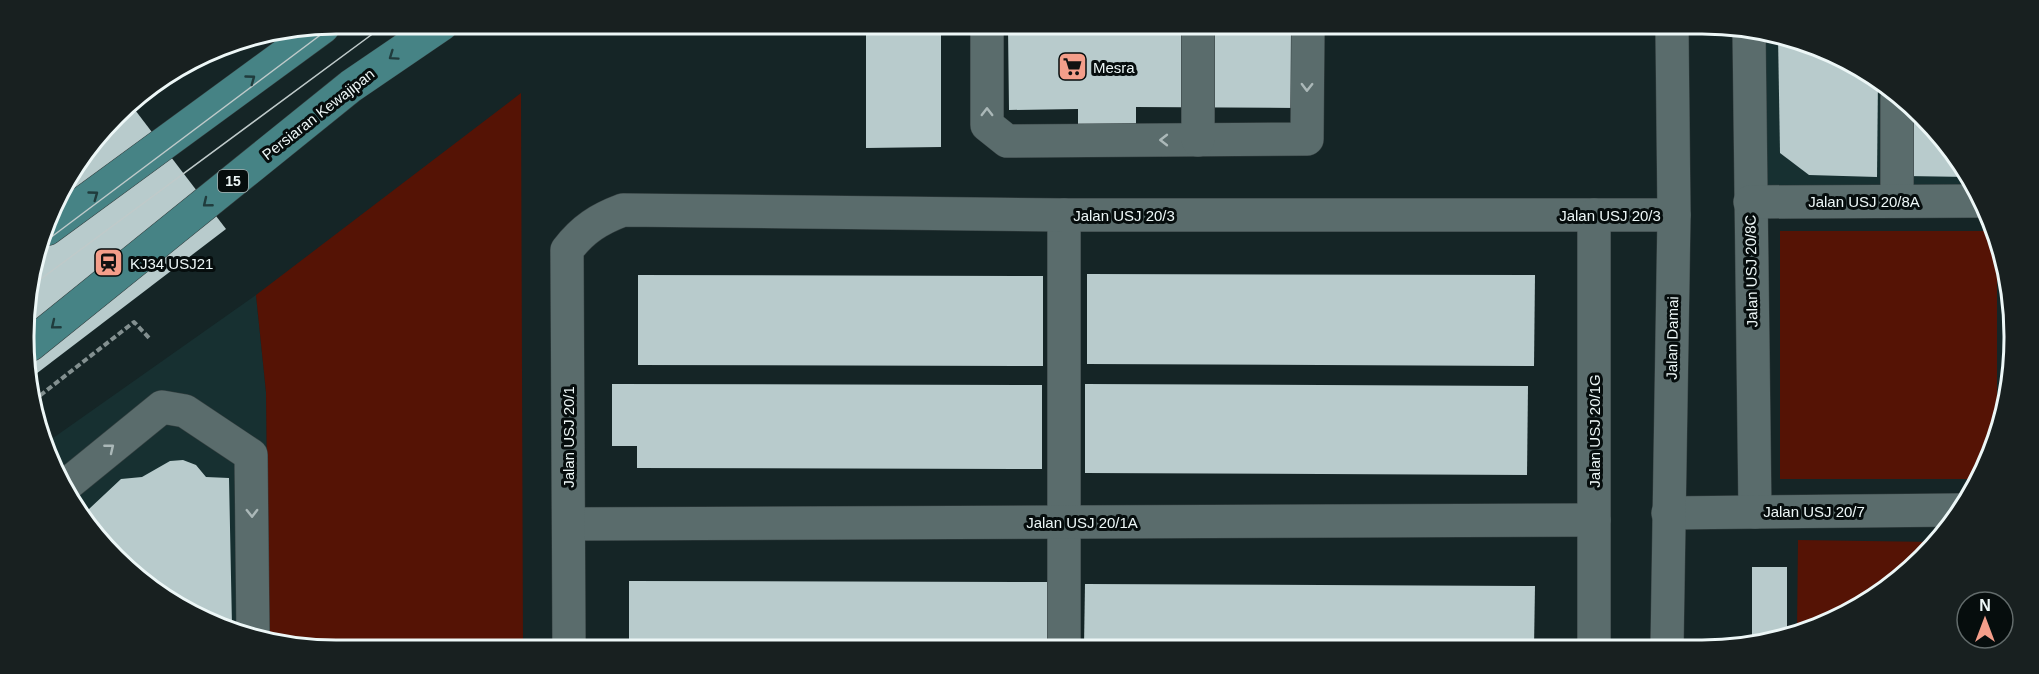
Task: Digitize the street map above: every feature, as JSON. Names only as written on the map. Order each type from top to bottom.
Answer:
[{"type":"main road","name":"Persiaran Kewajipan","points":[[34,342],[351,86],[427,34]]},
{"type":"main road","points":[[58,221],[311,36]]},
{"type":"street","points":[[987,34],[987,124],[1007,141],[1306,139],[1308,34]]},
{"type":"street","points":[[1198,34],[1198,140]]},
{"type":"street","name":"Jalan Damai","points":[[1667,640],[1674,215],[1672,34]]},
{"type":"street","name":"Jalan USJ 20/8C","points":[[1749,38],[1755,512]]},
{"type":"street","points":[[1897,107],[1897,201]]},
{"type":"street","name":"Jalan USJ 20/8A","points":[[1750,202],[1972,201]]},
{"type":"street","name":"Jalan USJ 20/3","points":[[580,234],[598,219],[623,210],[1064,215],[1674,215]]},
{"type":"street","points":[[1064,215],[1064,640]]},
{"type":"street","name":"Jalan USJ 20/1G","points":[[1594,215],[1594,640]]},
{"type":"street","name":"Jalan USJ 20/1","points":[[569,640],[567,250],[580,234]]},
{"type":"street","points":[[71,481],[162,407],[185,411],[251,455],[253,627]]},
{"type":"street","name":"Jalan USJ 20/7","points":[[1668,513],[1950,510]]},
{"type":"street","name":"Jalan USJ 20/1A","points":[[569,524],[1594,520]]},
{"type":"path","points":[[40,395],[134,322],[152,340]]},
{"type":"shaded area","points":[[1762,40],[1799,51],[1836,66],[1886,97],[1916,123],[1942,153],[1972,201],[1750,202]]},
{"type":"shaded area","points":[[521,93],[523,640],[337,640],[269,632],[266,392],[256,295]]},
{"type":"shaded area","points":[[1780,231],[1985,231],[1997,270],[1997,404],[1981,453],[1969,479],[1780,479]]},
{"type":"shaded area","points":[[256,295],[266,392],[269,632],[221,616],[186,599],[153,577],[123,551],[85,505],[66,471],[53,438]]},
{"type":"shaded area","points":[[1798,540],[1924,542],[1870,589],[1836,608],[1797,624]]},
{"type":"building","points":[[866,34],[941,34],[941,147],[866,148]]},
{"type":"building","points":[[1008,34],[1299,34],[1298,108],[1136,107],[1136,130],[1078,130],[1078,109],[1009,110]]},
{"type":"building","points":[[1778,45],[1836,66],[1878,91],[1877,177],[1809,175],[1780,153]]},
{"type":"building","name":"KJ34 USJ21","points":[[136,112],[226,229],[37,373],[34,337],[37,298],[45,259],[58,221],[85,169],[123,123]]},
{"type":"building","points":[[1911,119],[1942,153],[1959,177],[1906,176]]},
{"type":"building","points":[[1087,274],[1535,275],[1534,366],[1087,364]]},
{"type":"building","points":[[638,275],[1043,276],[1043,366],[638,365]]},
{"type":"building","points":[[612,384],[1042,385],[1042,469],[637,468],[637,446],[612,446]]},
{"type":"building","points":[[1085,384],[1528,386],[1527,475],[1085,473]]},
{"type":"building","points":[[183,460],[196,465],[206,477],[229,478],[232,620],[186,599],[153,577],[123,551],[89,510],[121,479],[142,477],[170,461]]},
{"type":"building","points":[[1752,567],[1787,567],[1787,627],[1752,635]]},
{"type":"building","points":[[629,581],[1053,582],[1052,640],[629,640]]},
{"type":"building","points":[[1085,584],[1535,586],[1534,640],[1084,640]]},
{"type":"tram line","points":[[40,280],[372,34]]},
{"type":"tram line","points":[[52,236],[321,35]]},
{"type":"place","name":"Mesra","points":[[1072,67]]},
{"type":"place","name":"KJ34 USJ21","points":[[109,263]]}]
